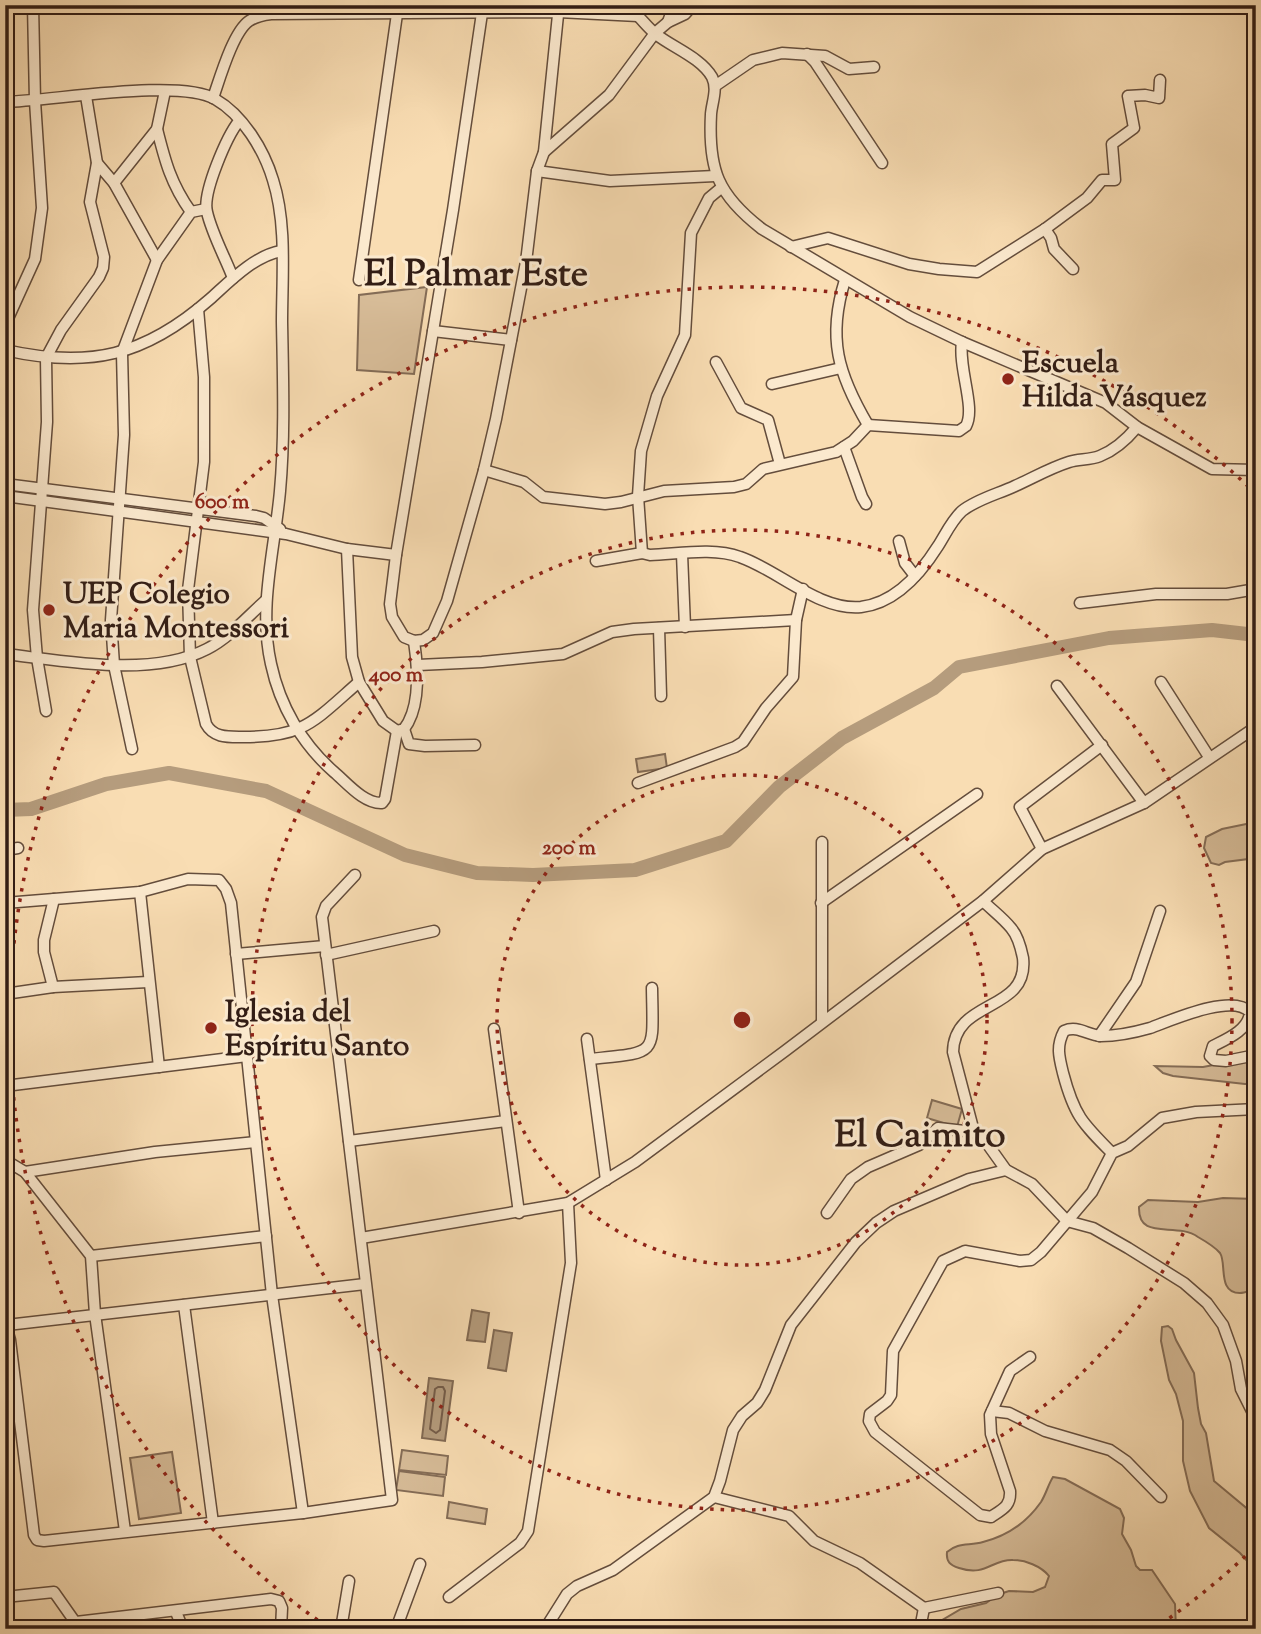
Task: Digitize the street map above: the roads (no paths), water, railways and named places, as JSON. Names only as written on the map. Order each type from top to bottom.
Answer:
[{"type":"street","points":[[5,326],[35,259],[42,208],[35,101],[33,5]]},
{"type":"street","points":[[668,22],[674,5]]},
{"type":"street","points":[[544,152],[609,95],[655,33],[694,5]]},
{"type":"street","points":[[482,13],[390,604],[392,617],[404,637],[414,641],[424,640],[433,633],[443,611],[484,470],[526,262],[537,171],[544,152],[558,9]]},
{"type":"street","points":[[212,97],[237,35],[246,22],[256,17],[271,14],[639,10],[655,33],[703,66],[715,86],[711,114],[715,176],[721,188],[744,215],[791,247],[910,317],[1106,403],[1137,427],[1212,468],[1256,470]]},
{"type":"street","points":[[359,280],[397,14]]},
{"type":"street","points":[[715,86],[753,60],[782,53],[825,56],[849,69],[874,67]]},
{"type":"street","points":[[807,54],[882,163]]},
{"type":"street","points":[[791,247],[828,238],[909,264],[977,272],[1045,229],[1087,198],[1102,180],[1115,180],[1112,144],[1134,128],[1128,96],[1159,98],[1160,79]]},
{"type":"street","points":[[5,102],[165,91],[186,92],[212,97],[239,121],[265,159],[281,219],[284,418],[279,531],[265,601],[271,667],[285,707],[298,730],[330,768],[363,797],[377,803],[382,803],[387,792],[400,730],[413,713],[418,664],[414,641]]},
{"type":"street","points":[[114,183],[156,129],[165,91]]},
{"type":"street","points":[[46,711],[37,658],[34,582],[47,422],[46,358],[61,330],[103,268],[104,257],[90,202],[97,163],[86,96]]},
{"type":"street","points":[[233,278],[206,209],[220,155],[239,121]]},
{"type":"street","points":[[156,129],[168,172],[177,192],[191,212]]},
{"type":"street","points":[[97,163],[114,183],[157,260]]},
{"type":"street","points":[[537,171],[610,181],[715,176]]},
{"type":"street","points":[[642,553],[638,496],[641,452],[657,396],[685,335],[691,233],[709,198],[721,188]]},
{"type":"street","points":[[132,749],[114,665],[111,596],[121,497],[125,414],[122,353],[157,260],[191,212],[206,209]]},
{"type":"street","points":[[1045,229],[1054,248],[1073,269]]},
{"type":"street","points":[[5,350],[46,358],[89,358],[122,353],[151,340],[198,309],[233,278],[272,253],[281,251]]},
{"type":"street","points":[[845,280],[837,303],[834,332],[841,368],[853,400],[868,425]]},
{"type":"street","points":[[198,309],[205,420],[198,522],[188,590],[190,657],[206,724],[210,732],[231,737],[281,736],[311,724],[359,682]]},
{"type":"street","points":[[433,331],[511,340]]},
{"type":"street","points":[[868,425],[946,431],[959,431],[966,426],[969,420],[969,404],[961,364],[962,342]]},
{"type":"street","points":[[716,362],[741,408],[768,420],[780,464]]},
{"type":"street","points":[[772,384],[841,368]]},
{"type":"street","points":[[484,470],[524,482],[543,496],[605,504],[677,489],[734,487],[746,484],[764,469],[818,457],[844,447],[868,425]]},
{"type":"street","points":[[596,561],[642,553],[737,555],[829,603],[844,607],[861,607],[878,603],[894,594],[927,563],[962,511],[1060,466],[1100,456],[1126,441],[1137,427]]},
{"type":"street","points":[[844,447],[866,504]]},
{"type":"street","points":[[5,484],[256,516],[279,531]]},
{"type":"street","points":[[5,496],[279,531],[347,549],[396,555]]},
{"type":"street","points":[[899,541],[905,563],[915,576]]},
{"type":"street","points":[[347,549],[350,641],[359,682],[383,721],[400,730],[409,744],[475,745]]},
{"type":"street","points":[[682,554],[684,627]]},
{"type":"street","points":[[638,783],[743,742],[766,708],[793,677],[796,620],[803,589]]},
{"type":"street","points":[[1080,603],[1156,594],[1227,594],[1256,589]]},
{"type":"street","points":[[5,654],[114,665],[190,657],[221,640],[265,601]]},
{"type":"street","points":[[418,664],[482,662],[563,654],[612,632],[796,620]]},
{"type":"street","points":[[659,628],[662,696]]},
{"type":"street","points":[[1161,682],[1209,757]]},
{"type":"street","points":[[1057,686],[1144,803]]},
{"type":"street","points":[[361,1238],[568,1203],[635,1162],[983,901],[1042,849],[1144,803],[1256,727]]},
{"type":"street","points":[[1042,849],[1020,807],[1102,745]]},
{"type":"street","points":[[821,903],[977,794]]},
{"type":"street","points":[[822,842],[822,1021]]},
{"type":"street","points":[[5,850],[18,848]]},
{"type":"street","points":[[355,875],[326,905],[322,916],[392,1500],[303,1513],[37,1540],[34,1535],[6,1324],[365,1284]]},
{"type":"street","points":[[5,903],[140,892],[188,879],[219,880],[226,889],[231,903],[272,1295],[303,1513]]},
{"type":"street","points":[[140,892],[159,1067]]},
{"type":"street","points":[[53,988],[44,952],[44,940],[54,899]]},
{"type":"street","points":[[974,1132],[953,1052],[953,1038],[966,1021],[1014,991],[1020,981],[1023,967],[1019,942],[1012,929],[983,901]]},
{"type":"street","points":[[1099,1036],[1136,982],[1160,911]]},
{"type":"street","points":[[236,954],[325,951],[434,931]]},
{"type":"street","points":[[5,994],[148,982]]},
{"type":"street","points":[[590,1059],[636,1055],[645,1051],[651,1044],[653,1034],[652,988]]},
{"type":"street","points":[[1112,1153],[1091,1133],[1071,1104],[1058,1044],[1064,1031],[1071,1028],[1099,1036],[1146,1029],[1220,1005],[1239,1005],[1250,1012],[1246,1024],[1232,1036],[1213,1046],[1210,1056],[1214,1060],[1226,1061],[1256,1055]]},
{"type":"street","points":[[494,1029],[519,1213]]},
{"type":"street","points":[[587,1039],[606,1180]]},
{"type":"street","points":[[5,1086],[247,1056]]},
{"type":"street","points":[[1030,1357],[1010,1371],[992,1411],[991,1434],[1010,1498],[1009,1505],[991,1517],[980,1515],[875,1432],[869,1421],[870,1414],[891,1395],[893,1351],[943,1261],[965,1251],[1020,1261],[1031,1260],[1041,1252],[1092,1192],[1112,1153],[1128,1146],[1162,1118],[1196,1112],[1256,1109]]},
{"type":"street","points":[[349,1141],[506,1121]]},
{"type":"street","points":[[827,1213],[851,1179],[868,1167],[919,1145],[938,1128],[974,1132],[986,1142],[1006,1170],[1032,1184],[1067,1221],[1093,1228],[1128,1248],[1184,1283],[1207,1303],[1223,1325],[1236,1361],[1241,1389],[1256,1419]]},
{"type":"street","points":[[25,1172],[155,1152],[256,1142]]},
{"type":"street","points":[[5,1160],[25,1172],[91,1256],[95,1314],[125,1531]]},
{"type":"street","points":[[545,1629],[567,1594],[577,1586],[614,1570],[714,1497],[733,1430],[765,1390],[791,1325],[856,1242],[894,1211],[969,1179],[1006,1170]]},
{"type":"street","points":[[449,1597],[520,1543],[528,1531],[571,1263],[568,1203]]},
{"type":"street","points":[[91,1256],[266,1236]]},
{"type":"street","points":[[184,1305],[213,1523]]},
{"type":"street","points":[[992,1411],[1009,1413],[1045,1431],[1110,1450],[1126,1461],[1161,1497]]},
{"type":"street","points":[[714,1497],[789,1516],[814,1541],[860,1563],[924,1608],[998,1593]]},
{"type":"street","points":[[396,1629],[421,1564]]},
{"type":"street","points":[[341,1629],[349,1581]]},
{"type":"street","points":[[5,1597],[54,1592],[78,1625],[271,1600],[279,1601],[282,1608],[281,1629]]},
{"type":"street","points":[[920,1629],[924,1608]]},
{"type":"street","points":[[176,1612],[183,1629]]},
{"type":"water","points":[[472,1310],[489,1313],[485,1342],[467,1340]]},
{"type":"water","points":[[494,1330],[512,1333],[506,1371],[488,1368]]},
{"type":"water","points":[[429,1378],[453,1381],[445,1441],[422,1438]]},
{"type":"waterway","points":[[5,810],[31,809],[106,784],[169,773],[266,791],[405,855],[477,873],[533,875],[635,870],[726,841],[779,787],[842,738],[934,688],[959,667],[1109,638],[1212,630],[1256,635]]},
{"type":"place","name":"Escuela Hilda Vásquez","points":[[1008,379]]},
{"type":"place","name":"UEP Colegio Maria Montessori","points":[[49,610]]},
{"type":"place","name":"Iglesia del Espíritu Santo","points":[[211,1028]]},
{"type":"district","name":"El Palmar Este","points":[[476,272]]},
{"type":"district","name":"El Caimito","points":[[920,1133]]}]
